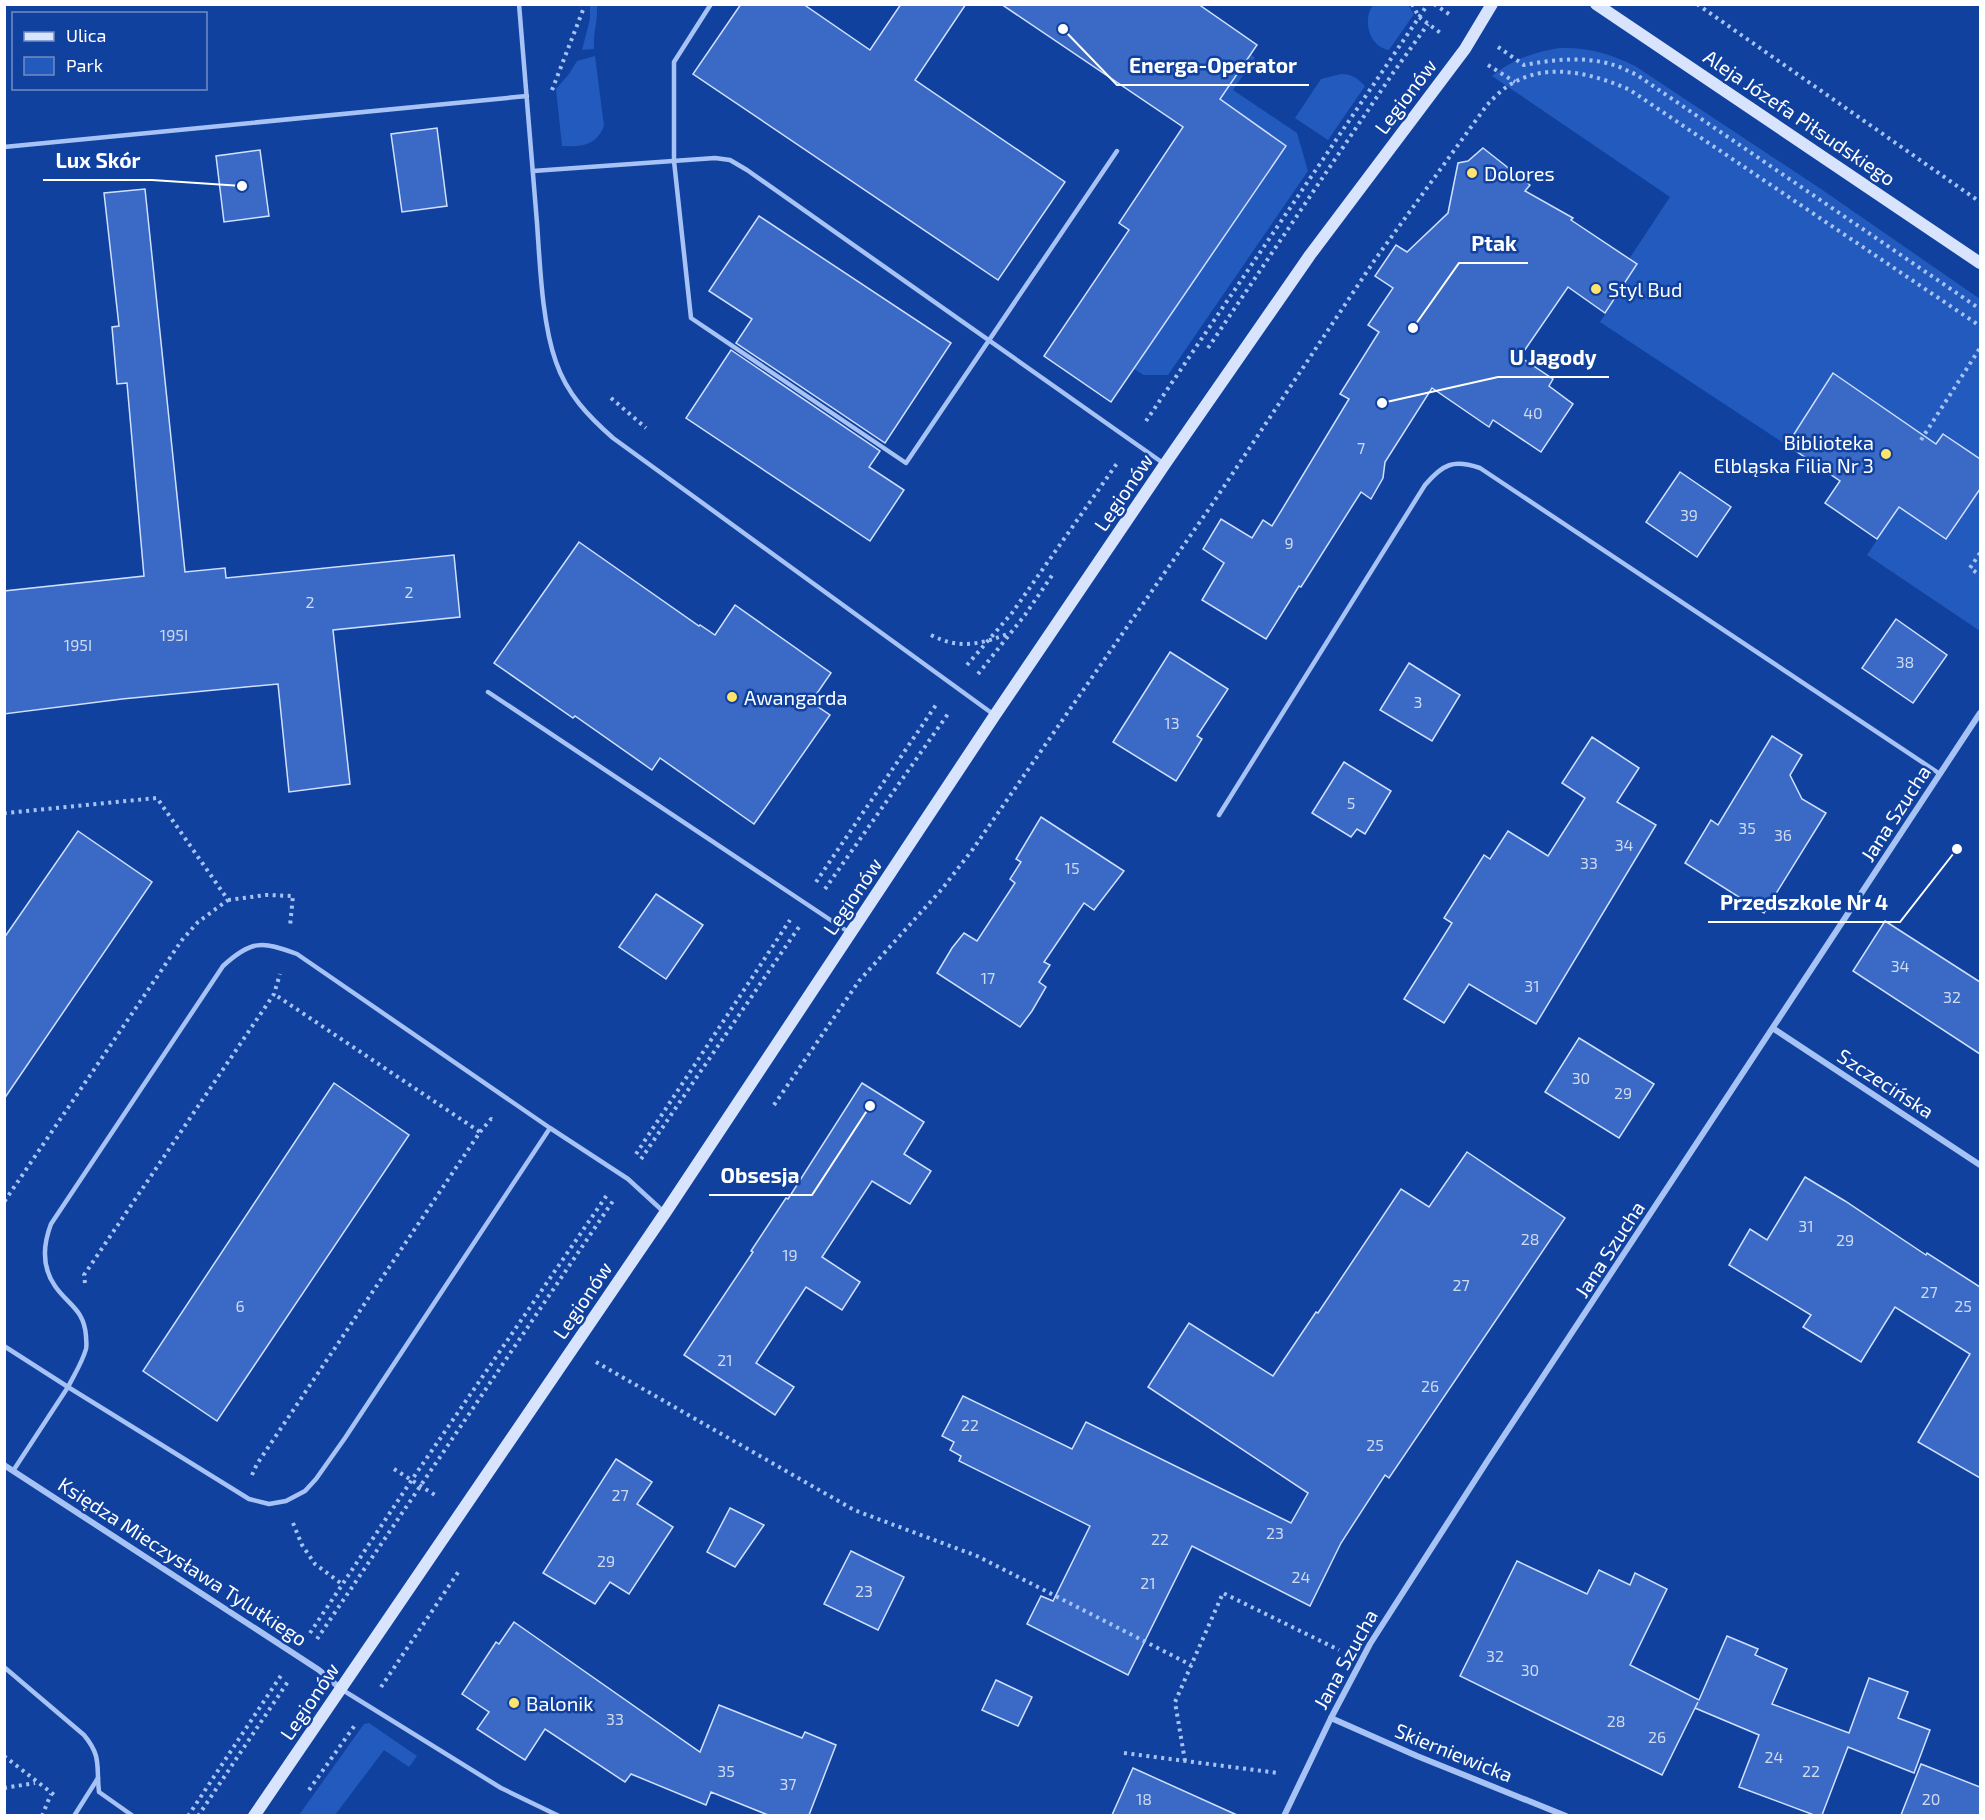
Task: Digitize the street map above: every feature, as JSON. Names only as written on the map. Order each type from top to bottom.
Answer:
[{"type":"street","name":"Legionów","points":[[254,1815],[665,1213],[1165,464],[1310,255],[1465,50],[1492,4]]},
{"type":"street","name":"Aleja Józefa Piłsudskiego","points":[[1596,4],[1980,262]]},
{"type":"street","name":"Jana Szucha","points":[[1284,1815],[1370,1644],[1488,1460],[1980,713]]},
{"type":"street","name":"Szczecińska","points":[[1774,1029],[1980,1165]]},
{"type":"street","name":"Księdza Mieczysława Tylutkiego","points":[[4,1465],[310,1664],[341,1689]]},
{"type":"street","name":"Skierniewicka","points":[[1331,1718],[1418,1756],[1566,1815]]},
{"type":"lane","points":[[519,4],[548,332],[556,365],[585,413],[613,438],[995,716]]},
{"type":"lane","points":[[711,4],[675,62],[674,160],[691,318],[906,463],[1117,151]]},
{"type":"lane","points":[[4,147],[526,96]]},
{"type":"lane","points":[[533,171],[674,160],[715,158],[730,160],[1165,464]]},
{"type":"lane","points":[[1219,815],[1425,485],[1436,472],[1450,464],[1466,463],[1480,468],[1940,774]]},
{"type":"lane","points":[[488,692],[850,933]]},
{"type":"lane","points":[[14,1471],[68,1387],[86,1348],[85,1323],[71,1302],[55,1286],[47,1271],[44,1256],[45,1239],[51,1224],[223,966],[236,954],[252,945],[276,946],[307,960],[550,1128],[628,1179],[665,1213]]},
{"type":"lane","points":[[4,1346],[249,1499],[269,1504],[286,1501],[305,1491],[345,1438],[550,1128]]},
{"type":"lane","points":[[4,1667],[84,1735],[97,1756],[99,1791],[133,1815]]},
{"type":"lane","points":[[341,1689],[501,1788],[559,1815]]},
{"type":"lane","points":[[74,1815],[98,1778]]},
{"type":"path","points":[[552,91],[583,10],[582,4]]},
{"type":"path","points":[[1412,4],[1419,17]]},
{"type":"path","points":[[304,1642],[411,1481],[621,1176],[802,902],[951,684],[1012,613],[1133,441],[1428,4]]},
{"type":"path","points":[[1434,4],[1524,65],[1554,59],[1583,60],[1611,64],[1637,75],[1980,309]]},
{"type":"path","points":[[1697,4],[1980,202]]},
{"type":"path","points":[[1206,350],[1428,24]]},
{"type":"path","points":[[772,1108],[859,981],[942,889],[974,849],[1213,503],[1374,261],[1487,105],[1508,86],[1533,74],[1559,71],[1594,76],[1630,90],[1980,326]]},
{"type":"path","points":[[1921,440],[1980,348]]},
{"type":"path","points":[[610,397],[654,434]]},
{"type":"path","points":[[1980,553],[1970,568],[1980,575]]},
{"type":"path","points":[[315,1642],[812,908],[963,692],[1010,633],[1057,568]]},
{"type":"path","points":[[922,629],[948,643],[964,645],[987,642],[1010,633]]},
{"type":"path","points":[[4,814],[157,798],[228,900]]},
{"type":"path","points":[[4,1202],[182,940],[198,922],[228,900],[266,894],[293,896],[290,929]]},
{"type":"path","points":[[91,1291],[85,1282],[84,1275],[274,994],[480,1132],[257,1464],[251,1477],[242,1471]]},
{"type":"path","points":[[572,1348],[854,1510],[977,1556],[1191,1665]]},
{"type":"path","points":[[598,1364],[605,1354]]},
{"type":"path","points":[[394,1469],[461,1512]]},
{"type":"path","points":[[290,1515],[302,1545],[315,1564],[342,1584]]},
{"type":"path","points":[[308,1792],[369,1706],[461,1568]]},
{"type":"path","points":[[1185,1761],[1175,1702],[1223,1593],[1362,1660]]},
{"type":"path","points":[[188,1815],[284,1671]]},
{"type":"path","points":[[198,1815],[295,1671]]},
{"type":"path","points":[[1124,1753],[1303,1776]]},
{"type":"path","points":[[4,1756],[51,1794],[78,1809]]},
{"type":"path","points":[[4,1788],[36,1783]]},
{"type":"path","points":[[42,1815],[51,1794]]},
{"type":"green space","points":[[590,5],[597,5],[594,49],[582,50],[590,19]]},
{"type":"green space","points":[[1373,5],[1408,5],[1414,14],[1389,50],[1377,44],[1369,32],[1368,18]]},
{"type":"green space","points":[[1559,48],[1598,52],[1635,66],[1821,189],[1980,299],[1980,459],[1944,433],[1933,449],[1910,426],[1834,373],[1788,443],[1785,444],[1600,322],[1637,265],[1629,259],[1670,197],[1492,76],[1523,57]]},
{"type":"green space","points":[[1251,54],[1255,58],[1233,90],[1297,133],[1308,171],[1168,375],[1144,375],[1134,369],[1286,146],[1220,99]]},
{"type":"green space","points":[[595,56],[604,126],[597,138],[587,144],[562,146],[556,89],[577,61]]},
{"type":"green space","points":[[1341,74],[1354,77],[1365,86],[1328,140],[1295,118],[1321,79]]},
{"type":"green space","points":[[1980,489],[1980,631],[1867,555],[1899,507],[1947,539]]},
{"type":"green space","points":[[369,1723],[417,1756],[409,1767],[384,1750],[335,1815],[299,1815],[364,1724]]},
{"type":"building","points":[[741,4],[803,4],[870,50],[901,4],[966,4],[915,80],[1065,182],[998,280],[693,74]]},
{"type":"building","points":[[1001,4],[1198,4],[1257,45],[1220,99],[1286,146],[1111,402],[1044,356],[1129,230],[1119,223],[1183,127]]},
{"type":"building","points":[[437,128],[447,206],[402,212],[391,134]]},
{"type":"building","points":[[1483,148],[1530,185],[1525,191],[1573,218],[1571,220],[1637,264],[1605,313],[1568,287],[1520,357],[1553,379],[1549,386],[1573,404],[1541,452],[1493,420],[1489,427],[1432,388],[1385,462],[1383,478],[1371,499],[1361,492],[1266,639],[1202,600],[1224,563],[1203,549],[1221,519],[1252,538],[1263,520],[1272,526],[1349,399],[1340,394],[1379,332],[1368,325],[1393,288],[1375,276],[1396,245],[1407,252],[1448,213],[1458,163],[1468,161]]},
{"type":"building","points":[[260,150],[269,216],[224,222],[216,156]]},
{"type":"building","points":[[145,189],[185,572],[225,568],[226,578],[454,555],[460,617],[333,630],[350,784],[289,792],[278,684],[122,699],[4,714],[4,591],[144,576],[127,383],[117,384],[112,327],[119,326],[104,193]]},
{"type":"building","points":[[759,216],[951,343],[885,443],[736,343],[752,319],[709,291]]},
{"type":"building","points":[[731,350],[880,451],[869,467],[904,490],[870,541],[686,418]]},
{"type":"building","name":"Biblioteka Elbląska Filia Nr 3","points":[[1833,373],[1936,444],[1943,434],[1980,459],[1980,489],[1946,539],[1899,507],[1877,539],[1825,503],[1840,481],[1787,445]]},
{"type":"building","points":[[1680,472],[1731,507],[1697,557],[1646,522]]},
{"type":"building","points":[[579,542],[715,635],[735,605],[831,673],[811,702],[830,715],[754,824],[660,758],[652,770],[494,663]]},
{"type":"building","points":[[1896,619],[1947,655],[1913,703],[1862,668]]},
{"type":"building","points":[[1170,652],[1228,689],[1197,736],[1202,739],[1176,781],[1113,742]]},
{"type":"building","points":[[1409,663],[1460,695],[1432,741],[1380,710]]},
{"type":"building","points":[[1772,736],[1802,755],[1790,775],[1802,799],[1826,813],[1764,913],[1685,863],[1711,820],[1718,825]]},
{"type":"building","points":[[1592,737],[1639,768],[1617,802],[1656,825],[1536,1024],[1469,984],[1444,1023],[1404,999],[1452,923],[1444,918],[1484,855],[1490,859],[1508,831],[1548,856],[1585,798],[1562,783]]},
{"type":"building","points":[[1344,762],[1391,791],[1365,834],[1357,829],[1351,837],[1312,813]]},
{"type":"building","points":[[1041,817],[1124,871],[1094,910],[1084,903],[1044,962],[1050,965],[1039,982],[1046,987],[1020,1027],[937,973],[964,933],[977,941],[1015,883],[1010,879],[1021,862],[1016,859]]},
{"type":"building","points":[[78,831],[152,882],[4,1099],[4,938]]},
{"type":"building","points":[[656,894],[703,925],[666,979],[619,947]]},
{"type":"building","points":[[1885,921],[1980,982],[1980,1054],[1853,971]]},
{"type":"building","points":[[1579,1038],[1654,1084],[1619,1138],[1545,1092]]},
{"type":"building","points":[[334,1083],[409,1135],[217,1421],[143,1371]]},
{"type":"building","points":[[862,1083],[924,1122],[904,1154],[931,1171],[910,1204],[872,1181],[822,1257],[860,1282],[842,1310],[806,1287],[756,1363],[794,1387],[775,1415],[684,1355]]},
{"type":"building","points":[[1467,1152],[1565,1218],[1389,1478],[1385,1475],[1341,1543],[1310,1606],[1192,1546],[1128,1675],[1027,1624],[1041,1596],[1053,1601],[1090,1526],[959,1461],[961,1456],[950,1450],[954,1442],[942,1436],[963,1396],[1072,1449],[1086,1422],[1291,1523],[1308,1493],[1148,1387],[1189,1323],[1273,1376],[1401,1189],[1429,1207]]},
{"type":"building","points":[[1805,1177],[1980,1287],[1980,1478],[1918,1442],[1970,1354],[1895,1307],[1861,1362],[1803,1327],[1811,1315],[1729,1265],[1750,1229],[1767,1240]]},
{"type":"building","points":[[616,1459],[652,1482],[637,1504],[673,1527],[629,1594],[610,1582],[595,1604],[543,1573]]},
{"type":"building","points":[[730,1508],[764,1525],[735,1567],[707,1552]]},
{"type":"building","points":[[851,1551],[904,1577],[878,1630],[824,1604]]},
{"type":"building","points":[[1517,1561],[1587,1594],[1599,1570],[1630,1585],[1635,1573],[1667,1589],[1630,1665],[1699,1700],[1727,1636],[1758,1649],[1755,1655],[1787,1669],[1772,1704],[1849,1733],[1869,1678],[1908,1692],[1898,1718],[1930,1730],[1914,1773],[1848,1747],[1822,1815],[1814,1815],[1739,1787],[1759,1735],[1695,1708],[1662,1775],[1460,1676]]},
{"type":"building","points":[[514,1622],[700,1752],[719,1705],[802,1738],[805,1732],[836,1745],[809,1815],[768,1815],[711,1792],[706,1805],[631,1774],[625,1782],[545,1729],[525,1760],[477,1729],[489,1712],[462,1694],[496,1642],[499,1644]]},
{"type":"building","points":[[996,1680],[1032,1697],[1018,1726],[982,1710]]},
{"type":"building","points":[[1921,1764],[1980,1787],[1980,1815],[1901,1815]]},
{"type":"building","points":[[1133,1768],[1237,1815],[1112,1815]]},
{"type":"place","name":"Energa-Operator","points":[[1063,29]]},
{"type":"place","name":"Dolores","points":[[1472,173]]},
{"type":"place","name":"Lux Skór","points":[[242,186]]},
{"type":"place","name":"Styl Bud","points":[[1596,289]]},
{"type":"place","name":"Ptak","points":[[1413,328]]},
{"type":"place","name":"U Jagody","points":[[1382,403]]},
{"type":"place","name":"Biblioteka Elbląska Filia Nr 3","points":[[1886,454]]},
{"type":"place","name":"Awangarda","points":[[732,697]]},
{"type":"place","name":"Przedszkole Nr 4","points":[[1957,849]]},
{"type":"place","name":"Obsesja","points":[[870,1106]]},
{"type":"place","name":"Balonik","points":[[514,1703]]}]
